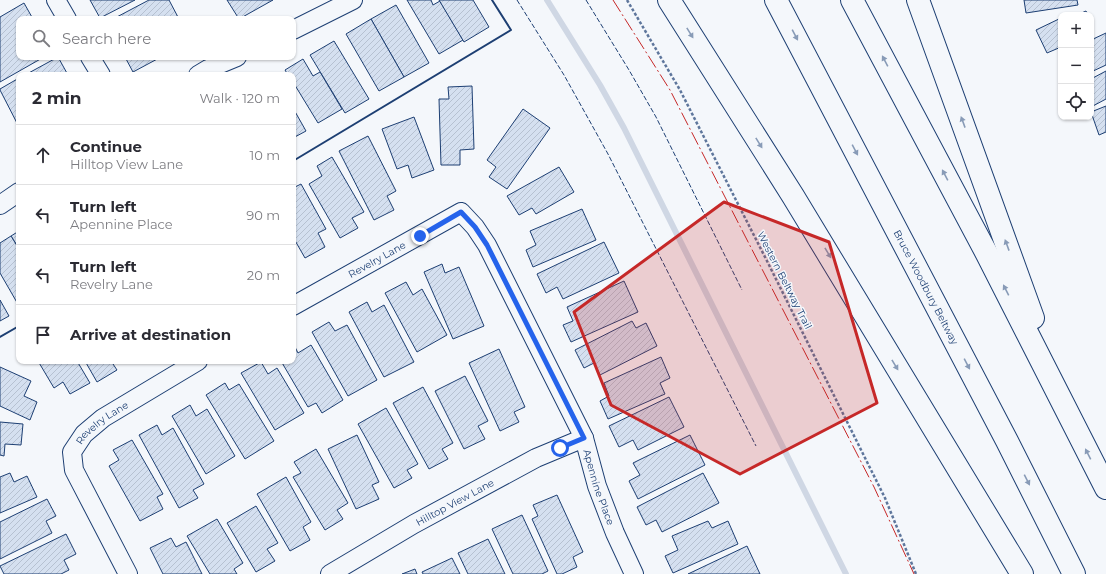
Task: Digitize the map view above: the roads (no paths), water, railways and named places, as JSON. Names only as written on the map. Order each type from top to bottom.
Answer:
[{"type":"highway","points":[[669,0],[793,196],[1022,574]]},
{"type":"highway","name":"Bruce Woodbury Beltway","points":[[776,0],[1007,441],[1074,574]]},
{"type":"highway","points":[[852,0],[991,261],[1106,488]]},
{"type":"highway","points":[[918,0],[1067,413]]},
{"type":"street","points":[[56,0],[65,16]]},
{"type":"street","points":[[296,28],[350,1]]},
{"type":"street","points":[[92,60],[98,72]]},
{"type":"street","points":[[204,72],[230,60]]},
{"type":"street","points":[[0,205],[16,194]]},
{"type":"street","name":"Revelry Lane","points":[[296,304],[461,212]]},
{"type":"street","name":"Apennine Place","points":[[461,212],[475,227],[494,256],[584,438],[597,486],[634,574]]},
{"type":"street","name":"Revelry Lane","points":[[128,574],[74,470],[72,452],[84,434],[103,418],[193,364]]},
{"type":"street","name":"Hilltop View Lane","points":[[330,574],[414,524],[536,458],[584,438]]},
{"type":"waterway","points":[[547,0],[600,85],[624,128],[846,574]]}]
